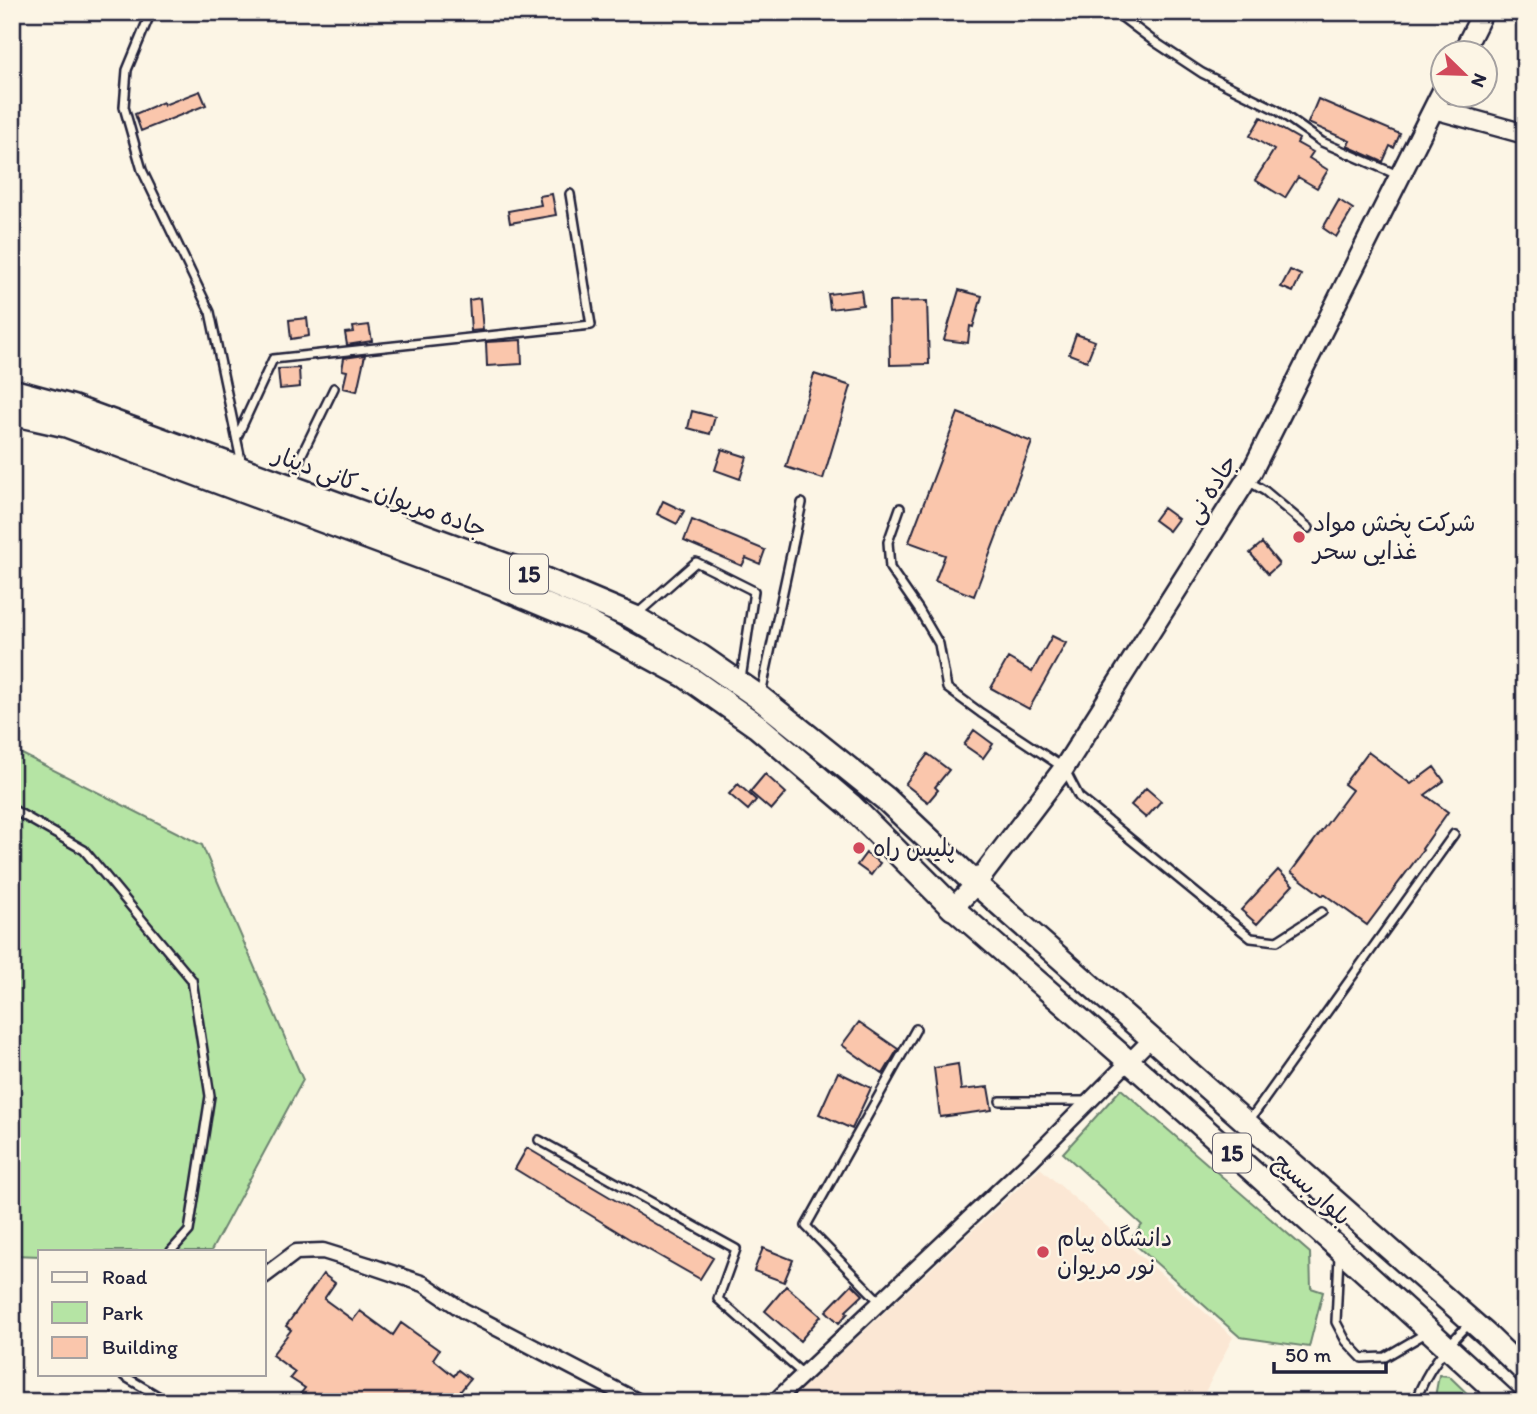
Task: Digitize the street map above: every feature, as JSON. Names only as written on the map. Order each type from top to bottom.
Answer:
[{"type":"highway","name":"جاده مریوان - کانی دینار","points":[[12,391],[71,407],[540,578],[633,617],[741,683],[886,799],[976,884]]},
{"type":"highway","name":"15","points":[[12,413],[66,425],[499,586],[588,623],[686,676],[757,726],[850,805],[953,908]]},
{"type":"main road","points":[[1469,38],[1483,12]]},
{"type":"main road","name":"جاده نی","points":[[953,908],[976,884],[1064,768],[1247,480],[1434,108]]},
{"type":"main road","name":"بلوار بسیج","points":[[976,884],[1471,1321],[1525,1372]]},
{"type":"main road","name":"بلوار بسیج","points":[[953,908],[1339,1248],[1507,1402]]},
{"type":"street","points":[[1456,108],[1525,134]]},
{"type":"street","points":[[774,1402],[1030,1161],[1152,1038]]},
{"type":"street","points":[[266,1274],[296,1252],[323,1251],[424,1284],[464,1311],[639,1402]]},
{"type":"lane","points":[[151,12],[127,70],[124,107],[142,170],[210,312],[243,470]]},
{"type":"lane","points":[[1115,12],[1202,73],[1278,110],[1322,142],[1400,176]]},
{"type":"lane","points":[[237,437],[273,359],[591,325],[570,194]]},
{"type":"lane","points":[[293,488],[301,456],[334,388]]},
{"type":"lane","points":[[1247,480],[1308,528]]},
{"type":"lane","points":[[760,698],[802,503]]},
{"type":"lane","points":[[900,508],[888,542],[890,568],[939,644],[947,688],[1064,768],[1079,797],[1251,938],[1277,941],[1322,912]]},
{"type":"lane","points":[[633,617],[696,562],[754,591],[741,683]]},
{"type":"lane","points":[[12,809],[85,850],[192,980],[211,1096],[189,1231],[172,1250]]},
{"type":"lane","points":[[1248,1123],[1454,834]]},
{"type":"lane","points":[[880,1302],[806,1226],[916,1028]]},
{"type":"lane","points":[[1000,1101],[1090,1101]]},
{"type":"lane","points":[[539,1140],[736,1249],[718,1299],[803,1375]]},
{"type":"lane","points":[[1339,1248],[1336,1322],[1346,1341],[1362,1358],[1385,1357],[1431,1331]]},
{"type":"lane","points":[[1415,1402],[1424,1379],[1447,1346],[1471,1321]]},
{"type":"lane","points":[[124,1376],[168,1402]]},
{"type":"shaded area","name":"دانشگاه پیام نور مریوان","points":[[1040,1168],[1233,1337],[1200,1402],[788,1402]]},
{"type":"green space","points":[[12,749],[202,845],[303,1080],[212,1250],[38,1250],[38,1256],[12,1255]]},
{"type":"green space","points":[[1121,1089],[1310,1253],[1311,1288],[1323,1292],[1309,1347],[1240,1337],[1130,1240],[1142,1225],[1063,1153]]},
{"type":"green space","points":[[1439,1375],[1449,1376],[1476,1402],[1434,1402]]},
{"type":"building","points":[[200,91],[206,105],[141,131],[135,114]]},
{"type":"building","points":[[1318,99],[1400,134],[1394,148],[1390,146],[1383,162],[1347,146],[1350,141],[1308,123]]},
{"type":"building","points":[[1261,117],[1299,139],[1297,143],[1313,152],[1309,158],[1328,170],[1317,188],[1298,177],[1285,198],[1255,180],[1274,150],[1250,136]]},
{"type":"building","points":[[552,194],[556,215],[510,223],[508,211],[541,205],[539,196]]},
{"type":"building","points":[[1339,200],[1353,209],[1336,237],[1323,228]]},
{"type":"building","points":[[1290,270],[1301,275],[1293,292],[1281,287]]},
{"type":"building","points":[[861,290],[863,305],[830,309],[828,294]]},
{"type":"building","points":[[959,290],[982,296],[973,327],[970,326],[968,343],[944,340]]},
{"type":"building","points":[[480,298],[483,330],[471,331],[469,300]]},
{"type":"building","points":[[927,301],[929,364],[890,365],[889,302]]},
{"type":"building","points":[[307,318],[309,336],[291,339],[289,320]]},
{"type":"building","points":[[369,325],[372,341],[347,345],[345,333],[354,332],[353,327]]},
{"type":"building","points":[[1076,334],[1095,341],[1087,361],[1069,354]]},
{"type":"building","points":[[521,340],[522,364],[487,366],[486,342]]},
{"type":"building","points":[[365,355],[357,391],[343,388],[347,371],[342,370],[344,358]]},
{"type":"building","points":[[299,368],[300,387],[280,389],[278,369]]},
{"type":"building","points":[[814,374],[851,386],[823,479],[786,467]]},
{"type":"building","points":[[692,411],[715,417],[710,434],[688,428]]},
{"type":"building","points":[[958,413],[1032,442],[974,596],[935,581],[945,555],[909,542]]},
{"type":"building","points":[[722,449],[747,457],[740,479],[715,470]]},
{"type":"building","points":[[663,501],[684,511],[677,524],[657,514]]},
{"type":"building","points":[[1163,508],[1178,519],[1169,531],[1154,520]]},
{"type":"building","points":[[692,520],[765,550],[760,564],[746,558],[742,566],[684,541]]},
{"type":"building","points":[[1262,543],[1279,564],[1268,574],[1250,553]]},
{"type":"building","points":[[1052,636],[1066,643],[1029,709],[991,688],[1008,658],[1032,672]]},
{"type":"building","points":[[974,730],[993,744],[983,758],[964,745]]},
{"type":"building","points":[[1368,752],[1411,784],[1434,767],[1444,781],[1425,795],[1448,812],[1367,925],[1291,872],[1352,790],[1344,784]]},
{"type":"building","points":[[928,754],[949,770],[935,787],[938,790],[928,802],[905,784]]},
{"type":"building","points":[[765,774],[786,793],[771,810],[750,792]]},
{"type":"building","points":[[738,784],[756,800],[748,810],[729,794]]},
{"type":"building","points":[[1146,788],[1161,801],[1146,818],[1131,805]]},
{"type":"building","points":[[866,853],[880,863],[871,875],[857,865]]},
{"type":"building","points":[[1278,870],[1293,885],[1257,924],[1241,910]]},
{"type":"building","points":[[859,1022],[898,1049],[883,1074],[842,1045]]},
{"type":"building","points":[[958,1064],[961,1090],[988,1087],[992,1110],[940,1117],[934,1068]]},
{"type":"building","points":[[838,1072],[871,1088],[852,1129],[819,1114]]},
{"type":"building","points":[[527,1148],[713,1258],[700,1279],[515,1169]]},
{"type":"building","points":[[763,1248],[793,1260],[784,1282],[754,1271]]},
{"type":"building","points":[[323,1274],[335,1283],[324,1299],[353,1320],[360,1311],[393,1335],[401,1323],[439,1350],[433,1359],[454,1376],[458,1370],[470,1379],[452,1402],[304,1402],[298,1397],[305,1388],[290,1378],[295,1372],[272,1355],[291,1330],[286,1326]]},
{"type":"building","points":[[852,1284],[863,1295],[846,1311],[848,1313],[839,1323],[826,1311]]},
{"type":"building","points":[[786,1286],[821,1316],[800,1341],[765,1311]]},
{"type":"place","name":"شرکت پخش مواد غذایی سحر","points":[[1299,537]]},
{"type":"place","name":"پلیس راه","points":[[859,848]]},
{"type":"place","name":"دانشگاه پیام نور مریوان","points":[[1043,1252]]}]
